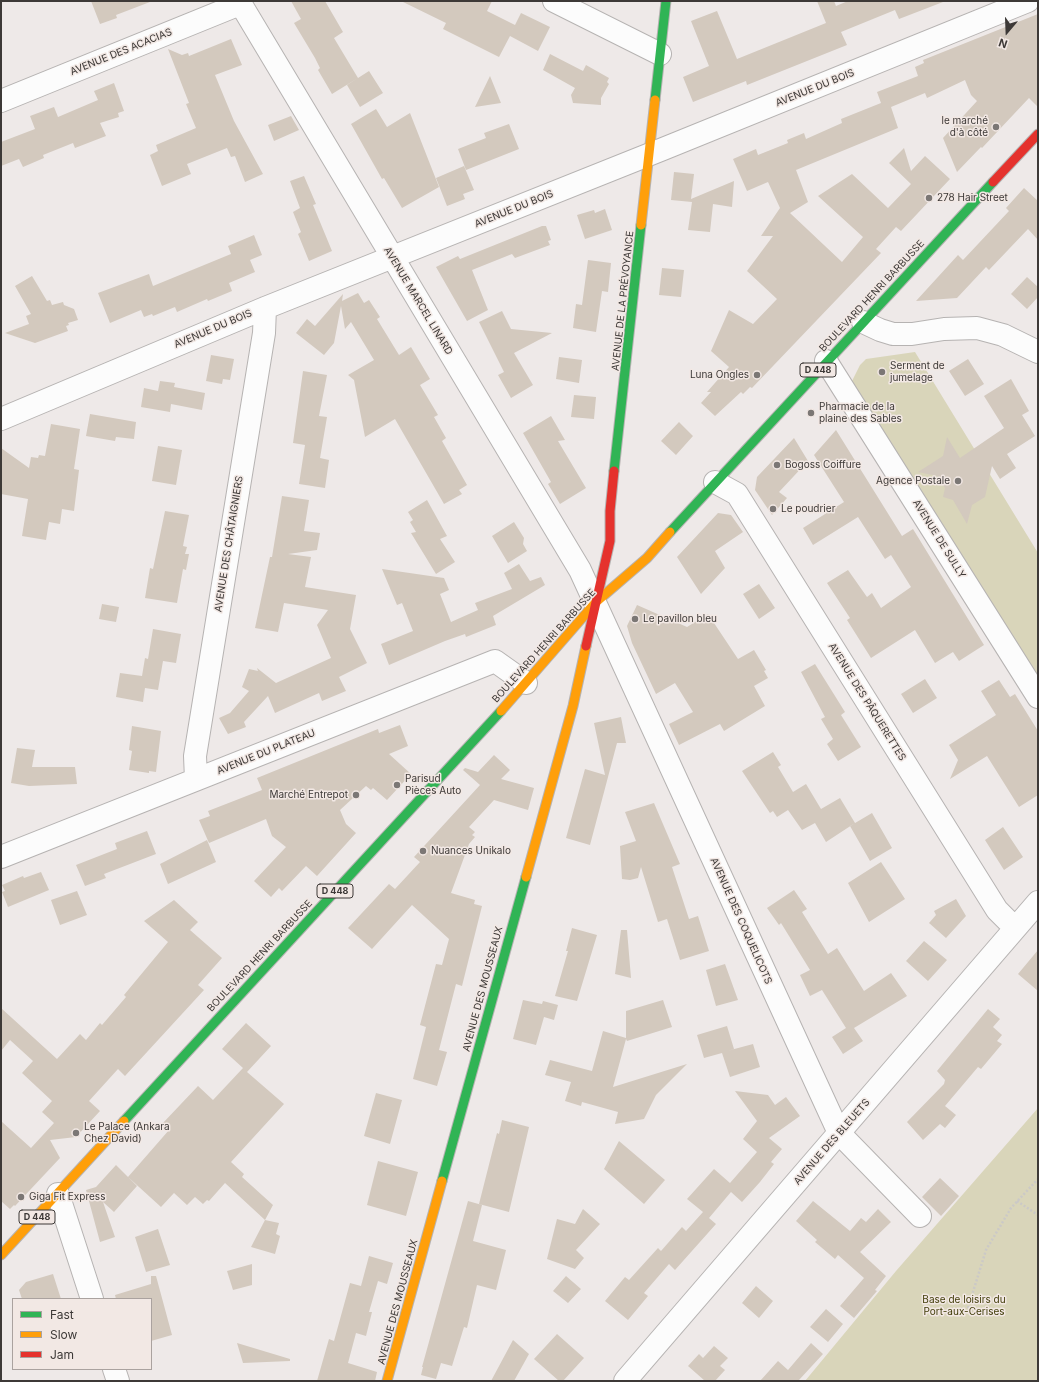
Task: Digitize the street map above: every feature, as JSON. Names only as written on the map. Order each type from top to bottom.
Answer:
[{"type":"main road","name":"AVENUE DE LA PRÉVOYANCE","points":[[596,602],[610,541],[610,511],[666,1]]},
{"type":"main road","name":"BOULEVARD HENRI BARBUSSE","points":[[65,1186],[526,683],[596,602],[648,558],[715,482],[826,361],[1038,134]]},
{"type":"main road","name":"AVENUE DES MOUSSEAUX","points":[[388,1381],[573,706],[596,602]]},
{"type":"main road","name":"D 448","points":[[1,1255],[65,1186]]},
{"type":"street","points":[[554,1],[660,54]]},
{"type":"street","name":"AVENUE DU BOIS","points":[[1,419],[265,308],[1028,1]]},
{"type":"street","name":"AVENUE DES ACACIAS","points":[[1,101],[239,3]]},
{"type":"street","name":"AVENUE MARCEL LINARD","points":[[239,3],[576,563],[596,602]]},
{"type":"street","name":"AVENUE DES CHÂTAIGNIERS","points":[[196,779],[194,756],[264,332],[265,308]]},
{"type":"street","points":[[864,322],[880,330],[893,334],[912,334],[944,329],[977,328],[1003,335],[1038,352]]},
{"type":"street","name":"AVENUE DE SULLY","points":[[826,361],[1038,697]]},
{"type":"street","name":"AVENUE DES PÂQUERETTES","points":[[715,482],[737,494],[997,910],[1015,928]]},
{"type":"street","name":"AVENUE DES COQUELICOTS","points":[[596,602],[839,1133],[920,1216]]},
{"type":"street","name":"AVENUE DU PLATEAU","points":[[1,857],[495,661],[526,683]]},
{"type":"street","name":"AVENUE DES BLEUETS","points":[[625,1381],[1038,902]]},
{"type":"street","points":[[65,1186],[92,1298]]},
{"type":"street","points":[[114,1370],[118,1381]]},
{"type":"path","points":[[968,1308],[986,1250],[1017,1201],[1038,1179]]},
{"type":"path","points":[[1017,1201],[1038,1215]]},
{"type":"green space","points":[[915,352],[1038,553],[1038,682],[852,381],[860,365],[866,359]]},
{"type":"green space","name":"Base de loisirs du Port-aux-Cerises","points":[[1038,1108],[1038,1381],[805,1381],[896,1271]]},
{"type":"building","points":[[91,1],[150,2],[116,15],[117,18],[100,24]]},
{"type":"building","points":[[291,1],[325,1],[343,32],[334,38],[358,78],[332,94],[318,70],[320,68],[315,58],[294,23],[301,19]]},
{"type":"building","points":[[401,1],[492,1],[487,11],[515,25],[521,13],[550,27],[538,51],[510,36],[499,57],[443,29],[446,23]]},
{"type":"building","points":[[817,1],[834,1],[836,6],[848,1],[943,2],[899,19],[895,10],[841,32],[847,45],[747,85],[746,81],[693,102],[683,77],[709,66],[691,21],[717,11],[737,59],[826,23]]},
{"type":"building","points":[[1038,14],[1038,107],[1029,98],[957,172],[943,138],[977,101],[971,95],[965,80],[927,98],[925,93],[891,107],[898,128],[796,170],[808,202],[790,213],[842,262],[863,237],[818,196],[852,174],[888,208],[911,184],[889,163],[904,148],[911,171],[925,156],[950,179],[901,231],[896,227],[876,249],[881,253],[752,388],[750,387],[743,394],[741,392],[715,416],[701,403],[711,392],[707,392],[729,367],[711,351],[729,310],[753,324],[777,299],[747,271],[773,236],[761,236],[780,208],[768,182],[747,191],[733,159],[756,149],[758,155],[788,143],[787,140],[804,133],[806,139],[842,123],[841,119],[881,103],[877,92],[918,76],[915,67],[924,63],[923,60]]},
{"type":"building","points":[[231,39],[242,65],[215,75],[234,121],[263,174],[245,182],[235,156],[231,157],[227,148],[187,164],[191,174],[162,186],[150,155],[158,151],[156,145],[196,128],[186,104],[189,103],[168,49],[182,55],[188,53],[189,56]]},
{"type":"building","points":[[550,54],[583,71],[586,65],[609,78],[607,82],[609,84],[601,98],[601,105],[573,103],[571,95],[575,88],[543,70]]},
{"type":"building","points":[[369,71],[383,93],[360,107],[347,85]]},
{"type":"building","points":[[490,76],[501,103],[475,107]]},
{"type":"building","points":[[114,83],[124,111],[118,113],[119,117],[100,123],[106,136],[75,148],[73,143],[43,155],[44,158],[23,167],[19,159],[1,166],[1,142],[35,129],[30,116],[54,107],[58,117],[98,100],[94,91]]},
{"type":"building","points":[[376,109],[387,127],[410,113],[439,187],[402,208],[384,178],[382,179],[351,124]]},
{"type":"building","points":[[291,116],[299,130],[274,141],[268,125]]},
{"type":"building","points":[[509,124],[519,149],[466,170],[458,149],[486,138],[484,133]]},
{"type":"building","points":[[464,166],[474,190],[463,194],[465,199],[447,206],[436,178]]},
{"type":"building","points":[[674,172],[694,174],[691,199],[734,181],[732,207],[713,204],[710,232],[688,230],[692,202],[671,200]]},
{"type":"building","points":[[304,176],[316,204],[313,205],[332,251],[309,261],[298,234],[301,232],[293,212],[300,208],[290,181]]},
{"type":"building","points":[[1024,188],[1038,201],[1038,240],[1028,229],[989,270],[986,267],[957,298],[916,301],[958,255],[963,260],[1009,211],[1006,208]]},
{"type":"building","points":[[605,209],[612,230],[585,239],[577,215],[594,210],[595,213]]},
{"type":"building","points":[[542,226],[546,226],[551,240],[548,241],[550,245],[515,258],[512,254],[472,270],[488,310],[467,321],[436,267],[458,256],[460,259]]},
{"type":"building","points":[[254,235],[262,255],[250,260],[255,272],[229,283],[232,291],[208,301],[207,299],[177,312],[175,307],[153,316],[152,314],[144,317],[141,310],[110,323],[98,293],[149,274],[153,286],[231,254],[228,246]]},
{"type":"building","points":[[588,260],[611,263],[608,292],[602,291],[596,332],[573,328],[576,304],[582,305]]},
{"type":"building","points":[[662,268],[684,270],[681,297],[659,295]]},
{"type":"building","points":[[32,276],[47,301],[50,300],[52,305],[63,302],[64,305],[74,309],[78,320],[68,323],[69,325],[66,326],[68,331],[35,343],[5,333],[29,324],[26,316],[31,314],[15,286]]},
{"type":"building","points":[[1027,277],[1038,287],[1038,297],[1027,309],[1011,294]]},
{"type":"building","points":[[358,293],[364,303],[369,300],[380,317],[377,319],[399,355],[411,347],[430,379],[420,385],[438,415],[434,417],[446,438],[442,441],[467,485],[459,490],[462,494],[444,504],[395,419],[365,437],[354,380],[348,375],[374,360],[351,322],[345,329],[341,306],[334,343],[324,355],[296,333],[307,319],[315,326],[343,294],[342,301]]},
{"type":"building","points":[[502,311],[511,329],[552,333],[514,353],[533,385],[511,398],[498,375],[504,372],[479,322]]},
{"type":"building","points":[[211,355],[234,359],[230,380],[223,379],[222,384],[206,381]]},
{"type":"building","points":[[559,357],[582,360],[579,383],[556,379]]},
{"type":"building","points":[[968,359],[984,384],[965,396],[949,371]]},
{"type":"building","points":[[303,371],[327,375],[319,416],[327,417],[320,458],[329,460],[325,488],[299,484],[305,445],[293,443]]},
{"type":"building","points":[[1011,379],[1029,411],[1022,415],[1035,436],[1007,454],[1016,468],[1000,479],[992,466],[985,497],[972,505],[967,524],[953,500],[943,497],[945,488],[937,476],[918,472],[943,456],[947,437],[960,458],[1004,428],[984,396]]},
{"type":"building","points":[[160,381],[175,383],[174,387],[205,393],[202,410],[171,404],[170,412],[141,407],[144,388],[158,391]]},
{"type":"building","points":[[574,395],[596,397],[594,419],[571,417]]},
{"type":"building","points":[[90,414],[136,422],[134,439],[116,437],[115,441],[86,436]]},
{"type":"building","points":[[551,416],[565,440],[558,441],[586,488],[560,504],[548,484],[551,482],[523,433]]},
{"type":"building","points":[[679,422],[693,436],[676,455],[661,441]]},
{"type":"building","points":[[51,424],[80,429],[74,469],[79,470],[74,511],[62,509],[60,524],[49,522],[46,540],[22,536],[28,499],[1,494],[1,448],[29,468],[31,457],[38,458],[39,455],[45,456]]},
{"type":"building","points":[[836,430],[902,536],[913,529],[984,645],[959,661],[953,652],[935,663],[915,630],[871,658],[847,620],[850,618],[827,583],[848,570],[867,597],[872,593],[881,608],[911,587],[891,555],[885,559],[858,517],[813,545],[803,528],[844,502],[814,455]]},
{"type":"building","points":[[794,438],[808,461],[779,492],[787,498],[772,515],[755,490],[757,477]]},
{"type":"building","points":[[158,446],[182,450],[176,485],[152,481]]},
{"type":"building","points":[[282,496],[309,500],[304,531],[320,533],[317,550],[288,554],[311,557],[305,587],[356,595],[350,629],[367,663],[339,677],[346,691],[322,701],[319,693],[275,713],[268,696],[244,722],[246,727],[228,734],[219,718],[230,713],[249,691],[242,687],[249,669],[258,671],[257,668],[276,683],[331,658],[317,625],[328,610],[284,603],[278,632],[255,628],[270,557],[272,557]]},
{"type":"building","points":[[427,500],[447,536],[440,539],[455,562],[436,574],[411,533],[416,532],[410,522],[413,520],[408,512]]},
{"type":"building","points":[[165,511],[189,515],[183,546],[187,547],[185,554],[189,554],[186,570],[183,569],[177,603],[145,598],[150,568],[153,569]]},
{"type":"building","points":[[718,513],[731,515],[743,532],[715,551],[725,568],[701,594],[677,557]]},
{"type":"building","points":[[514,522],[524,538],[523,544],[527,551],[508,563],[492,536]]},
{"type":"building","points":[[519,564],[530,581],[541,577],[545,585],[493,616],[496,625],[466,637],[465,634],[445,641],[389,665],[381,644],[413,631],[402,603],[397,605],[382,569],[444,578],[449,590],[440,594],[451,622],[478,610],[475,603],[512,589],[504,573]]},
{"type":"building","points":[[759,584],[775,608],[759,619],[743,594]]},
{"type":"building","points":[[102,604],[119,607],[116,622],[99,619]]},
{"type":"building","points":[[637,605],[687,627],[708,614],[738,659],[754,650],[766,670],[764,671],[768,678],[754,686],[765,706],[724,731],[720,724],[679,745],[669,724],[693,712],[675,683],[656,694],[632,643],[627,626]]},
{"type":"building","points":[[153,629],[181,634],[176,663],[163,661],[158,690],[145,688],[143,702],[116,697],[120,673],[142,676],[145,658],[148,659]]},
{"type":"building","points":[[815,664],[845,712],[841,715],[861,747],[838,761],[827,744],[833,739],[821,719],[825,717],[801,672]]},
{"type":"building","points":[[925,679],[937,698],[913,713],[901,694]]},
{"type":"building","points":[[999,680],[1010,697],[1015,694],[1038,731],[1038,795],[1019,807],[987,756],[950,779],[958,760],[949,745],[996,715],[981,691]]},
{"type":"building","points":[[621,717],[626,743],[617,743],[590,845],[566,838],[585,769],[605,775],[594,723]]},
{"type":"building","points":[[400,725],[408,746],[389,754],[411,774],[387,800],[373,788],[371,790],[366,786],[340,810],[346,824],[356,833],[317,876],[306,866],[282,891],[279,888],[271,897],[254,881],[286,847],[272,836],[266,819],[209,843],[199,820],[210,816],[208,811],[262,790],[257,778],[378,729],[379,733]]},
{"type":"building","points":[[132,726],[161,731],[156,772],[149,771],[149,773],[129,770],[132,751],[129,750]]},
{"type":"building","points":[[17,748],[35,750],[32,767],[75,767],[77,784],[29,786],[11,783]]},
{"type":"building","points":[[773,752],[781,765],[778,767],[793,792],[806,784],[821,809],[840,798],[855,823],[826,842],[815,823],[802,830],[788,810],[777,817],[773,811],[770,813],[742,771]]},
{"type":"building","points":[[494,755],[510,770],[501,779],[534,788],[528,810],[494,800],[469,827],[475,832],[472,835],[475,837],[469,844],[451,893],[475,900],[474,904],[482,906],[462,986],[456,984],[439,1050],[447,1052],[437,1086],[413,1079],[426,1027],[420,1025],[436,964],[442,965],[449,939],[412,905],[372,949],[348,928],[389,884],[395,889],[420,862],[414,857],[480,785],[463,770],[465,768],[478,772]]},
{"type":"building","points":[[654,803],[680,864],[672,867],[689,919],[698,916],[709,951],[680,960],[667,919],[658,922],[641,867],[638,878],[630,880],[622,879],[620,846],[636,841],[625,812]]},
{"type":"building","points":[[872,813],[892,848],[870,861],[850,826]]},
{"type":"building","points":[[1003,827],[1023,857],[1004,870],[985,840]]},
{"type":"building","points":[[147,831],[156,854],[104,874],[106,878],[85,886],[76,865],[117,849],[115,843]]},
{"type":"building","points":[[207,840],[216,862],[168,884],[160,864]]},
{"type":"building","points":[[881,862],[905,899],[869,922],[848,883]]},
{"type":"building","points":[[41,872],[49,890],[8,907],[2,892],[5,891],[2,885],[23,876],[24,878]]},
{"type":"building","points":[[794,890],[807,909],[802,912],[828,954],[837,948],[864,991],[891,973],[907,996],[854,1028],[863,1041],[843,1054],[832,1037],[846,1028],[822,990],[810,996],[800,975],[810,970],[781,923],[779,925],[767,908]]},
{"type":"building","points":[[77,891],[87,915],[60,925],[51,900]]},
{"type":"building","points":[[956,899],[966,916],[946,938],[929,923],[936,915],[934,911]]},
{"type":"building","points":[[174,900],[198,922],[190,930],[222,958],[198,985],[204,990],[125,1076],[118,1069],[89,1101],[100,1111],[76,1137],[50,1140],[60,1158],[15,1206],[14,1205],[10,1209],[1,1201],[1,1121],[31,1148],[54,1123],[42,1112],[52,1101],[22,1073],[33,1061],[10,1040],[1,1051],[1,1008],[57,1059],[80,1034],[86,1040],[100,1023],[102,1025],[126,997],[124,995],[168,942],[144,921]]},
{"type":"building","points":[[572,928],[597,935],[577,1001],[555,996],[568,951],[566,951]]},
{"type":"building","points":[[621,930],[627,930],[631,978],[615,974]]},
{"type":"building","points":[[924,941],[947,960],[928,981],[906,961]]},
{"type":"building","points":[[1038,950],[1038,991],[1018,974]]},
{"type":"building","points":[[725,964],[738,1000],[716,1006],[706,970]]},
{"type":"building","points":[[523,1000],[542,1004],[543,1001],[558,1005],[554,1020],[544,1017],[536,1045],[513,1039]]},
{"type":"building","points":[[663,1000],[672,1027],[627,1041],[626,1039],[613,1087],[687,1064],[656,1095],[644,1119],[615,1124],[618,1112],[582,1102],[581,1106],[565,1101],[571,1082],[545,1075],[550,1060],[592,1071],[603,1031],[626,1038],[626,1011]]},
{"type":"building","points":[[988,1009],[1000,1019],[993,1027],[1002,1035],[997,1041],[1002,1044],[981,1069],[978,1067],[945,1106],[956,1115],[945,1128],[940,1124],[923,1140],[907,1122],[944,1084],[945,1080],[937,1071]]},
{"type":"building","points":[[246,1023],[271,1046],[247,1072],[284,1104],[231,1162],[244,1174],[242,1177],[273,1205],[265,1220],[225,1183],[209,1201],[207,1200],[203,1204],[195,1197],[187,1205],[174,1193],[161,1207],[128,1177],[169,1130],[162,1124],[198,1086],[213,1100],[243,1068],[222,1049]]},
{"type":"building","points":[[727,1026],[734,1049],[727,1051],[753,1044],[760,1067],[730,1077],[722,1053],[704,1058],[697,1035]]},
{"type":"building","points":[[735,1091],[768,1095],[775,1105],[786,1097],[800,1116],[769,1138],[782,1149],[771,1162],[774,1164],[760,1182],[742,1202],[731,1192],[709,1218],[716,1224],[675,1270],[669,1264],[644,1293],[648,1296],[628,1320],[605,1301],[625,1277],[629,1280],[658,1248],[661,1251],[682,1227],[686,1231],[703,1212],[687,1199],[714,1169],[730,1183],[757,1152],[743,1139],[757,1121]]},
{"type":"building","points":[[376,1093],[402,1100],[390,1144],[364,1136]]},
{"type":"building","points":[[502,1120],[529,1127],[509,1212],[479,1204],[497,1133],[499,1134]]},
{"type":"building","points":[[619,1141],[665,1180],[644,1204],[604,1169]]},
{"type":"building","points":[[378,1161],[418,1172],[406,1216],[367,1205]]},
{"type":"building","points":[[116,1165],[137,1186],[114,1212],[103,1202],[115,1237],[100,1242],[86,1190],[96,1187]]},
{"type":"building","points":[[940,1178],[959,1196],[941,1216],[922,1197]]},
{"type":"building","points":[[468,1201],[482,1205],[473,1241],[506,1250],[496,1290],[477,1285],[467,1328],[464,1327],[452,1366],[441,1363],[436,1379],[421,1375],[422,1367]]},
{"type":"building","points":[[813,1201],[850,1231],[861,1218],[866,1222],[878,1209],[891,1222],[860,1252],[886,1276],[875,1290],[877,1291],[854,1318],[840,1306],[864,1278],[838,1255],[835,1259],[815,1242],[817,1240],[796,1221]]},
{"type":"building","points":[[583,1209],[600,1224],[576,1250],[584,1258],[575,1269],[547,1259],[557,1219],[575,1224]]},
{"type":"building","points":[[265,1220],[279,1223],[276,1234],[280,1236],[275,1254],[251,1247]]},
{"type":"building","points":[[158,1229],[170,1265],[146,1272],[135,1237]]},
{"type":"building","points":[[369,1256],[393,1263],[387,1284],[378,1281],[369,1312],[372,1312],[366,1336],[356,1333],[348,1363],[377,1372],[375,1381],[317,1381],[329,1339],[334,1341],[350,1283],[361,1286]]},
{"type":"building","points":[[252,1264],[252,1285],[233,1290],[227,1271]]},
{"type":"building","points":[[53,1274],[61,1298],[22,1298],[19,1290],[26,1282]]},
{"type":"building","points":[[151,1276],[156,1276],[172,1335],[152,1341],[152,1298],[116,1298],[115,1295],[151,1284]]},
{"type":"building","points":[[566,1276],[581,1289],[568,1303],[553,1291]]},
{"type":"building","points":[[756,1286],[773,1301],[759,1318],[742,1303]]},
{"type":"building","points":[[826,1309],[843,1324],[828,1342],[810,1327]]},
{"type":"building","points":[[557,1334],[584,1358],[563,1381],[559,1381],[534,1359]]},
{"type":"building","points":[[513,1340],[529,1354],[514,1381],[491,1381]]},
{"type":"building","points":[[237,1343],[290,1359],[290,1361],[243,1363]]},
{"type":"building","points":[[811,1343],[823,1354],[799,1380],[801,1381],[760,1381],[778,1361],[788,1370]]},
{"type":"building","points":[[714,1346],[728,1358],[720,1366],[725,1370],[715,1381],[705,1381],[688,1366],[699,1354],[703,1358]]},
{"type":"traffic: fast","points":[[655,100],[666,1]]},
{"type":"traffic: fast","points":[[670,532],[993,182]]},
{"type":"traffic: fast","points":[[614,471],[641,225]]},
{"type":"traffic: fast","points":[[124,1121],[501,711]]},
{"type":"traffic: fast","points":[[442,1181],[526,877]]},
{"type":"traffic: slow","points":[[641,225],[655,100]]},
{"type":"traffic: slow","points":[[501,711],[596,602],[647,558],[670,532]]},
{"type":"traffic: slow","points":[[526,877],[573,706],[586,646]]},
{"type":"traffic: slow","points":[[1,1255],[124,1121]]},
{"type":"traffic: slow","points":[[387,1381],[442,1181]]},
{"type":"traffic: jam","points":[[993,182],[1038,134]]},
{"type":"traffic: jam","points":[[586,646],[610,541],[610,511],[614,471]]},
{"type":"place","name":"le marché d'à côté","points":[[996,127]]},
{"type":"place","name":"278 Hair Street","points":[[929,198]]},
{"type":"place","name":"Serment de jumelage","points":[[882,372]]},
{"type":"place","name":"Luna Ongles","points":[[757,375]]},
{"type":"place","name":"Pharmacie de la plaine des Sables","points":[[811,413]]},
{"type":"place","name":"Bogoss Coiffure","points":[[777,465]]},
{"type":"place","name":"Agence Postale","points":[[958,481]]},
{"type":"place","name":"Le poudrier","points":[[773,509]]},
{"type":"place","name":"Le pavillon bleu","points":[[635,619]]},
{"type":"place","name":"Parisud Pièces Auto","points":[[397,785]]},
{"type":"place","name":"Marché Entrepot","points":[[356,795]]},
{"type":"place","name":"Nuances Unikalo","points":[[423,851]]},
{"type":"place","name":"Le Palace (Ankara Chez David)","points":[[76,1133]]},
{"type":"place","name":"Giga Fit Express","points":[[21,1197]]}]
